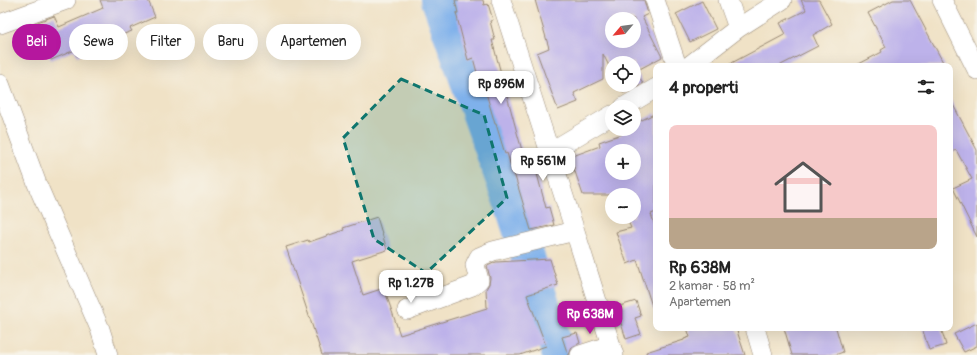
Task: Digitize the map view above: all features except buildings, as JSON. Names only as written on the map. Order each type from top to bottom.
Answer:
[{"type":"street","points":[[0,24],[66,0]]},
{"type":"street","points":[[501,0],[612,350],[580,355]]},
{"type":"street","points":[[655,0],[676,63]]},
{"type":"street","points":[[728,0],[738,28]]},
{"type":"street","points":[[693,63],[738,28],[782,0]]},
{"type":"street","points":[[942,0],[977,70]]},
{"type":"street","points":[[0,84],[37,184],[100,329],[108,355]]},
{"type":"street","points":[[636,100],[653,90]]},
{"type":"street","points":[[550,152],[605,118]]},
{"type":"street","points":[[407,310],[472,286],[479,280],[475,265],[479,257],[493,251],[575,231]]},
{"type":"street","points":[[756,331],[763,355]]},
{"type":"highlighted area","points":[[401,79],[484,115],[507,198],[426,273],[374,239],[343,138]]},
{"type":"waterway","points":[[438,0],[511,204],[559,355]]}]
